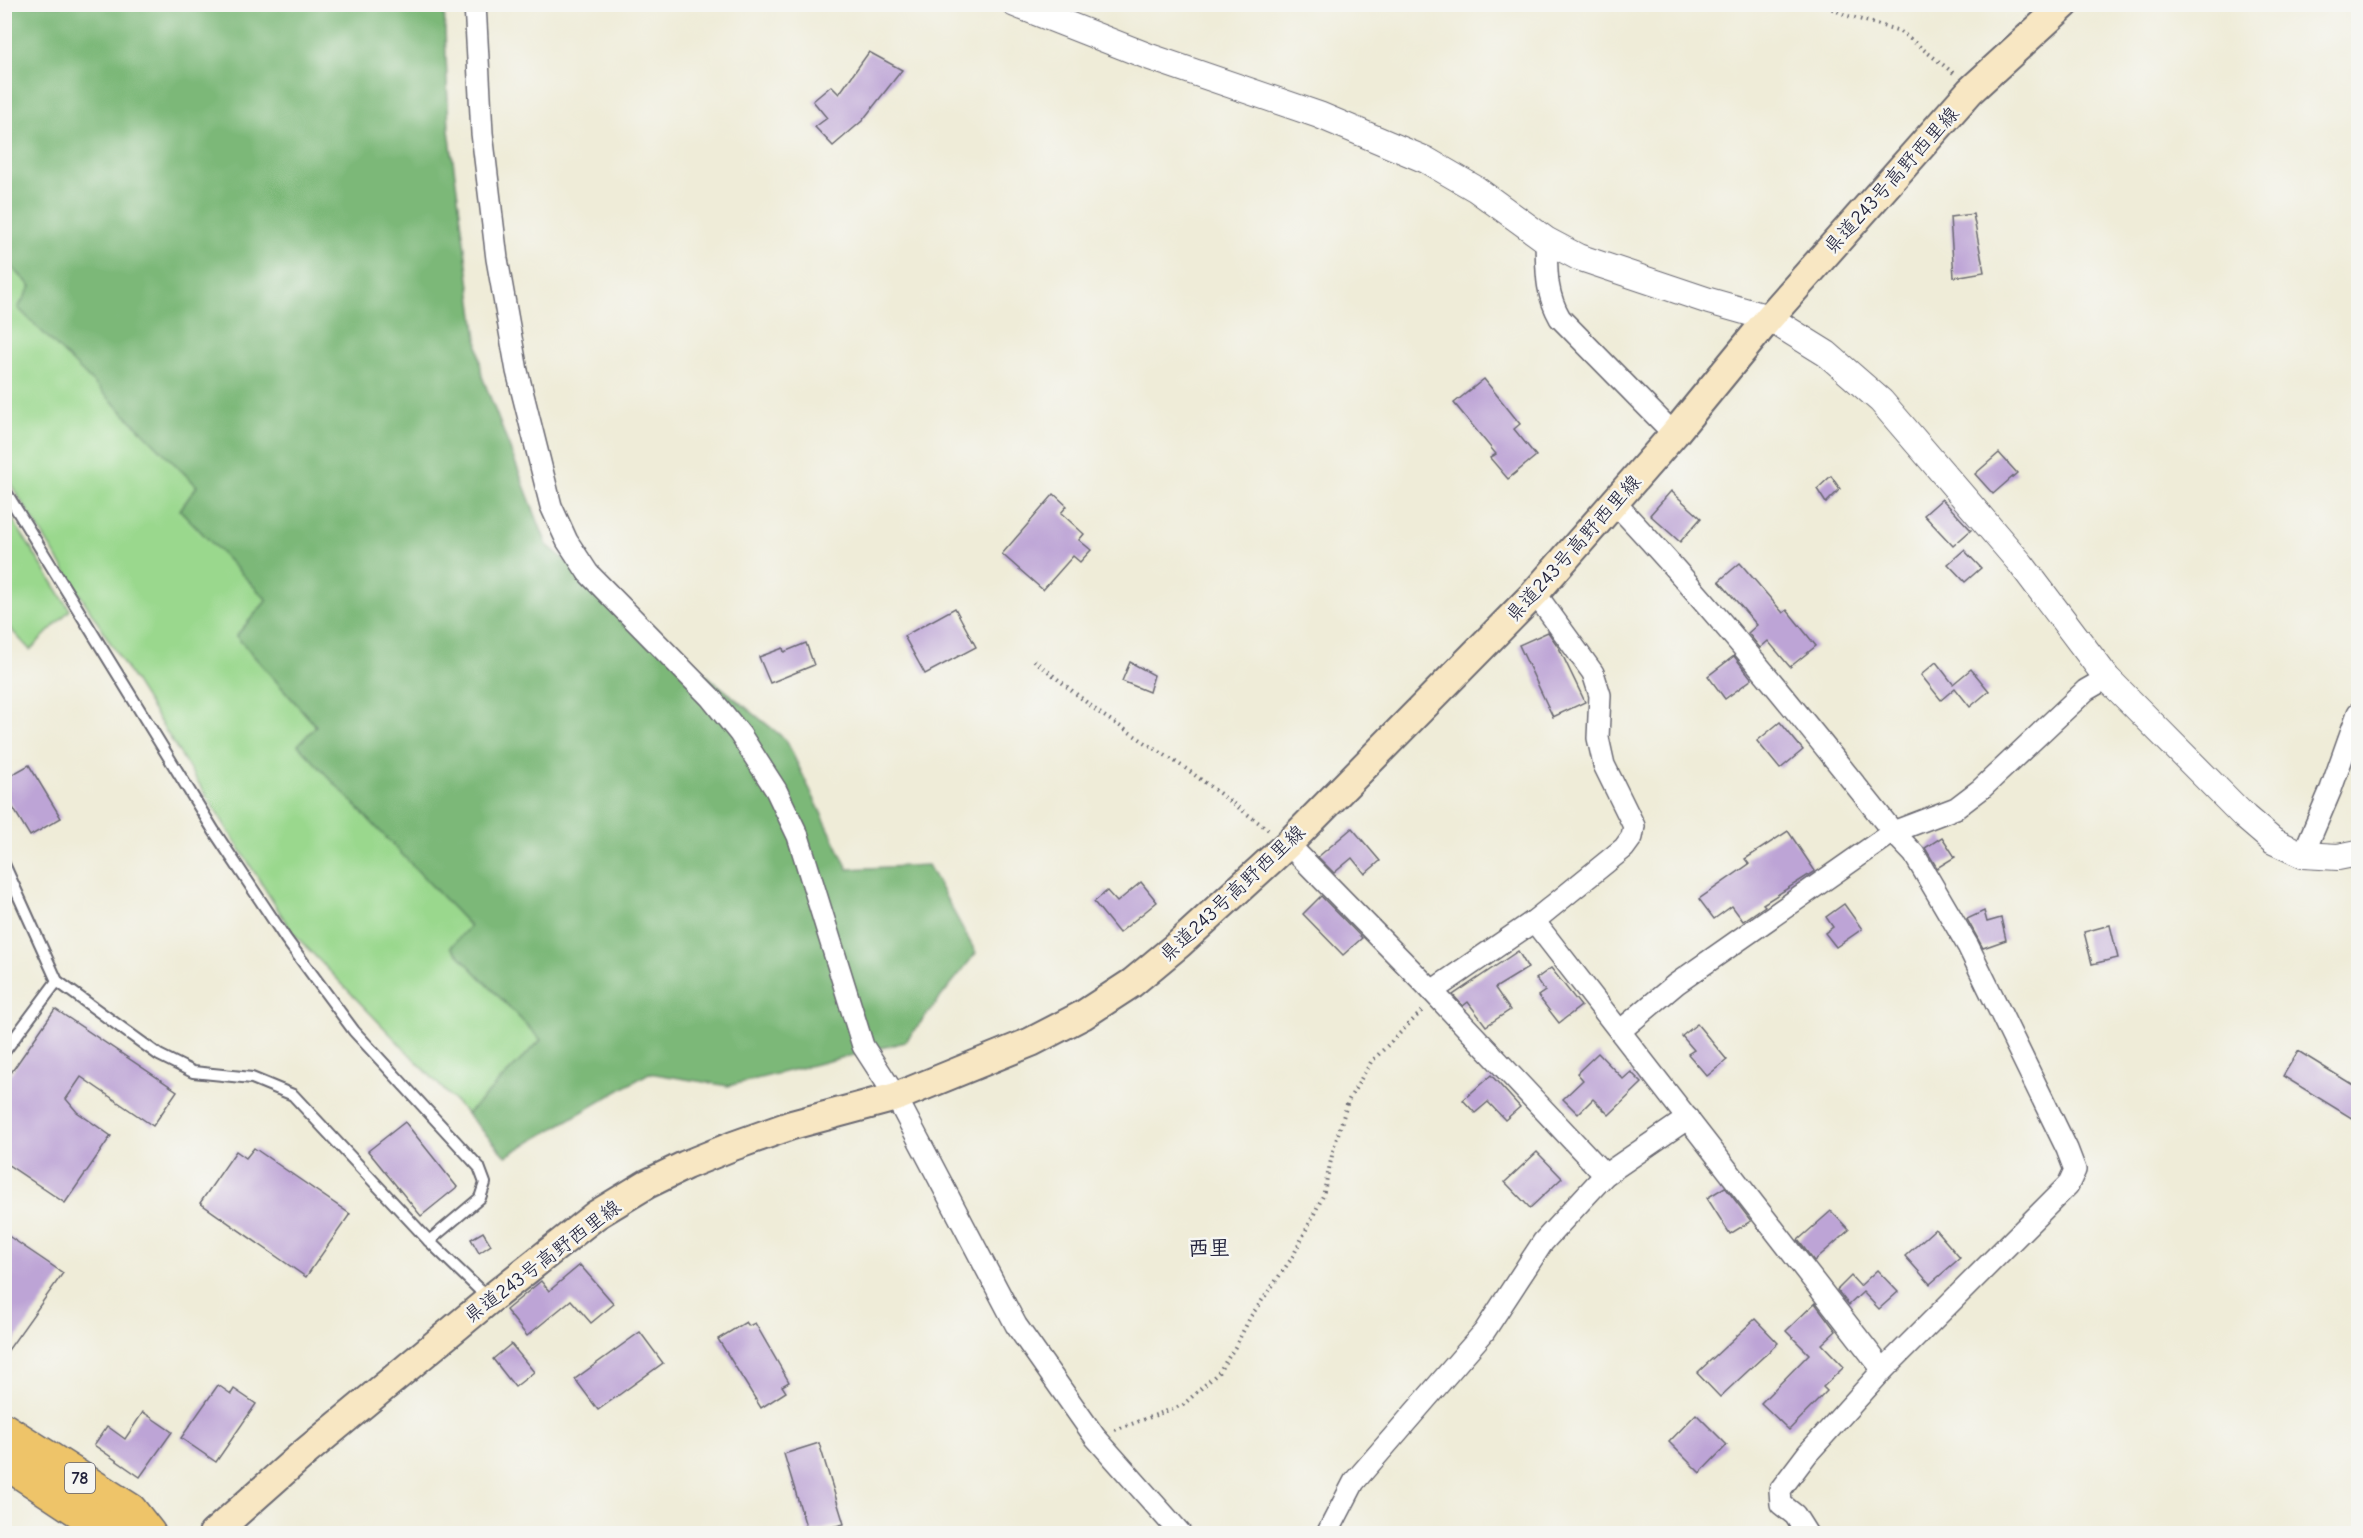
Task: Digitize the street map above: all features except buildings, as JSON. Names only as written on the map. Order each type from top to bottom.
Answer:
[{"type":"main road","name":"県道243号高野西里線","points":[[213,1533],[489,1300],[596,1215],[647,1184],[686,1165],[792,1125],[896,1097],[1031,1042],[1083,1016],[1132,983],[1179,944],[1288,844],[1535,593],[1674,434],[1769,318],[1970,91],[2065,4]]},
{"type":"main road","name":"78","points":[[4,1430],[130,1510],[149,1533]]},
{"type":"main road","name":"78","points":[[4,1461],[114,1533]]},
{"type":"street","points":[[475,4],[482,133],[497,259],[517,371],[551,506],[567,541],[588,573],[710,697],[740,734],[776,790],[798,836],[863,1046],[896,1097],[1016,1325],[1095,1437],[1181,1533]]},
{"type":"street","points":[[1015,4],[1150,57],[1319,115],[1426,160],[1476,189],[1546,240],[1578,257],[1709,301],[1769,318],[1827,354],[1881,401],[2021,564],[2107,678],[2245,817],[2273,841],[2303,855],[2338,857],[2358,853]]},
{"type":"street","points":[[1546,240],[1547,280],[1551,302],[1560,318],[1674,434]]},
{"type":"street","points":[[1615,503],[1681,573],[1765,672],[1893,832],[1914,854],[1968,946],[2067,1149],[2074,1170],[2068,1185],[1883,1370],[1808,1453],[1780,1490],[1781,1504],[1795,1515],[1807,1533]]},
{"type":"street","points":[[1434,994],[1534,921],[1624,849],[1632,837],[1634,826],[1604,765],[1598,738],[1600,695],[1593,673],[1535,593]]},
{"type":"street","points":[[1620,1031],[1676,984],[1893,832],[1956,808],[1981,789],[2086,690],[2107,678]]},
{"type":"street","points":[[2303,855],[2331,789],[2358,713]]},
{"type":"street","points":[[1288,844],[1605,1175]]},
{"type":"street","points":[[1534,921],[1883,1370]]},
{"type":"street","points":[[1327,1533],[1354,1482],[1484,1332],[1543,1242],[1605,1175],[1688,1118]]},
{"type":"lane","points":[[4,489],[214,831],[286,939],[354,1031],[479,1167],[485,1183],[480,1198],[429,1241]]},
{"type":"lane","points":[[4,864],[57,981],[159,1055],[193,1072],[252,1078],[293,1095],[429,1241],[489,1300]]},
{"type":"lane","points":[[4,1052],[57,981]]},
{"type":"path","points":[[1821,4],[1848,16],[1900,31],[1948,68],[1970,91]]},
{"type":"path","points":[[1034,660],[1101,714],[1188,770],[1288,844]]},
{"type":"path","points":[[1095,1437],[1183,1405],[1219,1372],[1251,1316],[1292,1258],[1323,1196],[1348,1101],[1371,1062],[1434,994]]},
{"type":"green space","points":[[4,5],[444,5],[449,130],[482,376],[547,545],[786,740],[848,869],[928,865],[976,953],[905,1042],[728,1086],[649,1073],[506,1156],[467,1114],[541,1040],[451,947],[470,926],[298,745],[316,726],[236,636],[267,600],[180,510],[197,486],[18,308],[31,286],[5,260]]},
{"type":"green space","points":[[4,260],[31,286],[19,308],[197,486],[180,510],[267,600],[236,636],[316,726],[299,745],[470,926],[451,947],[541,1040],[467,1114],[292,932],[5,475]]},
{"type":"green space","points":[[4,506],[70,610],[30,650],[5,623]]},
{"type":"district","name":"西里","points":[[1209,1248]]}]
